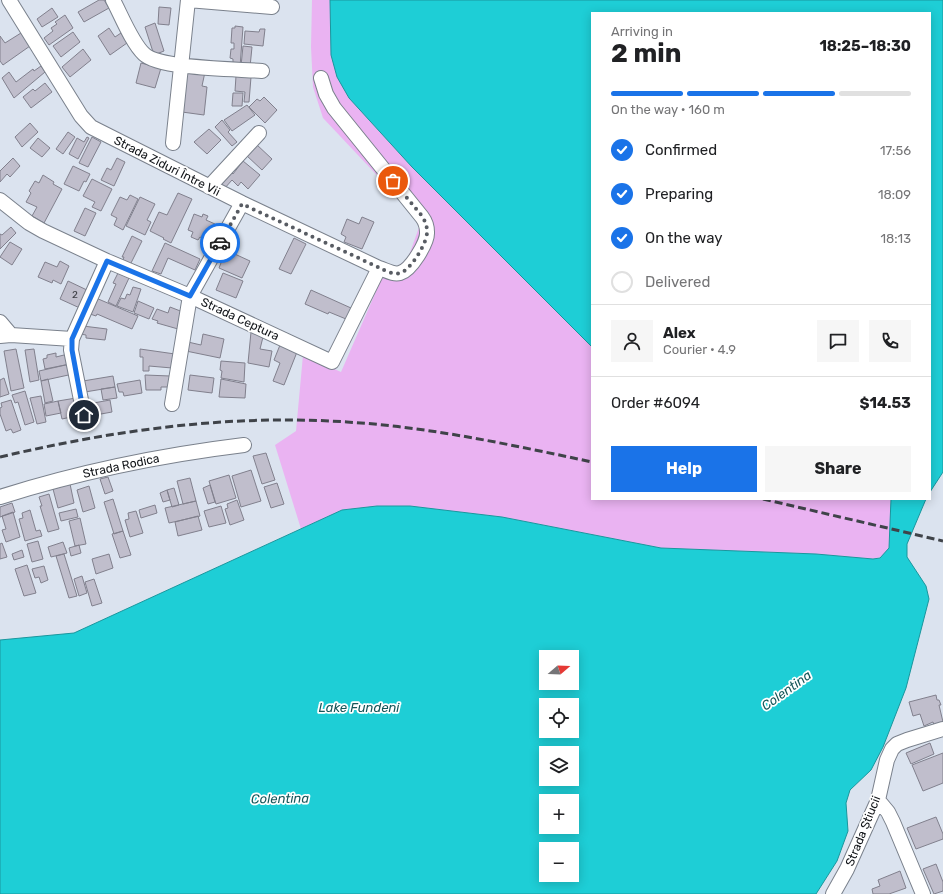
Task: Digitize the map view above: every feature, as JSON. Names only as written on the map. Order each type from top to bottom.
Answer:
[{"type":"street","name":"Strada Ziduri Între Vii","points":[[9,0],[81,116],[91,127],[242,204],[393,274],[400,273],[411,265],[424,243],[427,233],[426,223],[422,216],[334,108],[326,94],[321,78]]},
{"type":"street","points":[[113,0],[142,52],[150,58],[182,65],[262,71]]},
{"type":"street","points":[[173,143],[188,0],[272,8]]},
{"type":"street","points":[[209,187],[259,133]]},
{"type":"street","name":"Strada Ceptura","points":[[0,200],[29,223],[107,261],[190,296],[332,362],[380,268]]},
{"type":"street","points":[[172,404],[190,296],[242,204]]},
{"type":"street","points":[[84,415],[72,350],[72,339],[107,261]]},
{"type":"street","points":[[0,322],[5,335],[72,339]]},
{"type":"street","name":"Strada Rodica","points":[[0,497],[52,481],[179,454],[244,445]]},
{"type":"street","name":"Strada Știucii","points":[[833,894],[848,869],[878,800],[885,768],[892,749],[897,744],[907,740],[943,729]]},
{"type":"street","points":[[878,800],[888,812],[923,894]]},
{"type":"shaded area","points":[[312,0],[331,0],[349,98],[412,167],[591,346],[591,500],[891,500],[890,544],[884,555],[873,559],[816,554],[661,548],[502,517],[410,506],[377,506],[342,510],[301,529],[275,445],[296,431],[303,355],[341,372],[381,280],[408,258],[421,222],[323,118],[313,87],[311,47]]},
{"type":"water","points":[[330,0],[943,0],[943,472],[931,490],[931,12],[591,12],[591,346],[412,167],[349,98],[337,77],[331,55]]},
{"type":"water","name":"Lake Fundeni","points":[[891,500],[926,500],[907,544],[907,557],[926,586],[929,599],[906,688],[883,747],[871,770],[850,790],[846,803],[848,831],[837,861],[816,894],[0,894],[0,640],[74,633],[342,510],[377,506],[410,506],[502,517],[661,548],[816,554],[873,559],[880,558],[889,548]]},
{"type":"building","points":[[99,0],[104,0],[109,8],[84,22],[78,12]]},
{"type":"building","points":[[159,7],[171,8],[169,25],[158,24]]},
{"type":"building","points":[[52,8],[58,17],[42,27],[37,19]]},
{"type":"building","points":[[65,15],[73,28],[49,45],[44,38],[53,31],[51,28],[57,24],[55,22]]},
{"type":"building","points":[[155,23],[164,51],[154,55],[145,27]]},
{"type":"building","points":[[235,26],[243,27],[240,67],[233,66],[233,59],[230,58],[231,49],[234,49],[234,43],[231,43],[232,28],[235,28]]},
{"type":"building","points":[[109,28],[115,37],[121,33],[127,43],[110,55],[98,36]]},
{"type":"building","points":[[260,29],[265,29],[263,46],[244,44],[245,31],[259,32]]},
{"type":"building","points":[[73,32],[80,42],[61,57],[53,46]]},
{"type":"building","points":[[21,33],[30,46],[3,65],[0,61],[0,36],[5,43]]},
{"type":"building","points":[[243,46],[252,47],[250,67],[241,66]]},
{"type":"building","points":[[83,49],[91,60],[70,77],[62,67]]},
{"type":"building","points":[[141,63],[161,68],[155,88],[136,83]]},
{"type":"building","points":[[41,66],[45,72],[14,98],[2,78],[9,72],[16,82],[33,69],[34,71]]},
{"type":"building","points":[[187,70],[205,72],[202,86],[207,87],[204,115],[182,112]]},
{"type":"building","points":[[236,76],[251,77],[249,102],[244,102],[245,92],[235,91]]},
{"type":"building","points":[[45,83],[52,92],[31,108],[23,97],[33,89],[35,91]]},
{"type":"building","points":[[233,93],[243,93],[242,106],[232,106]]},
{"type":"building","points":[[264,97],[277,110],[265,123],[249,107],[257,99],[260,101]]},
{"type":"building","points":[[247,105],[255,115],[232,131],[224,120]]},
{"type":"building","points":[[222,120],[230,130],[228,132],[237,142],[232,146],[215,127]]},
{"type":"building","points":[[30,123],[38,132],[22,147],[15,137]]},
{"type":"building","points":[[209,129],[221,140],[207,154],[194,142]]},
{"type":"building","points":[[68,132],[75,137],[63,154],[56,149]]},
{"type":"building","points":[[87,137],[89,138],[78,159],[69,154],[77,138],[84,142]]},
{"type":"building","points":[[92,137],[101,142],[88,167],[79,163]]},
{"type":"building","points":[[38,138],[50,148],[42,157],[30,148]]},
{"type":"building","points":[[256,144],[272,159],[262,170],[246,155]]},
{"type":"building","points":[[13,158],[20,166],[10,177],[7,174],[0,182],[0,171]]},
{"type":"building","points":[[117,158],[125,162],[114,186],[101,180],[107,168],[111,170]]},
{"type":"building","points":[[243,161],[260,175],[248,189],[241,182],[238,186],[232,180],[224,189],[216,184],[230,171],[233,174]]},
{"type":"building","points":[[73,166],[90,174],[86,182],[84,181],[79,191],[64,184]]},
{"type":"building","points":[[43,175],[54,182],[53,184],[62,189],[44,223],[32,216],[37,207],[26,202],[31,193],[29,191],[35,181],[39,183]]},
{"type":"building","points":[[92,179],[112,189],[101,211],[92,207],[95,202],[83,196]]},
{"type":"building","points":[[178,193],[192,199],[171,243],[150,231],[159,212],[167,215]]},
{"type":"building","points":[[130,195],[138,199],[123,230],[114,225],[117,218],[111,215],[120,197],[127,200]]},
{"type":"building","points":[[140,197],[155,204],[147,220],[151,222],[145,235],[126,226]]},
{"type":"building","points":[[85,208],[96,213],[85,236],[74,231]]},
{"type":"building","points":[[194,214],[202,217],[203,214],[208,216],[206,220],[215,224],[208,240],[200,237],[198,240],[191,237],[193,232],[188,230]]},
{"type":"building","points":[[362,217],[374,222],[362,249],[344,242],[346,237],[341,234],[347,219],[359,224]]},
{"type":"building","points":[[11,227],[16,233],[0,249],[0,234],[2,235]]},
{"type":"building","points":[[132,236],[142,241],[130,265],[122,262],[124,257],[122,257]]},
{"type":"building","points":[[294,238],[306,244],[291,274],[279,269]]},
{"type":"building","points":[[10,242],[22,249],[12,265],[0,257]]},
{"type":"building","points":[[165,243],[200,259],[195,270],[168,258],[161,274],[152,271]]},
{"type":"building","points":[[226,250],[250,261],[242,278],[219,268]]},
{"type":"building","points":[[60,261],[69,266],[61,284],[53,280],[52,283],[38,277],[45,262],[57,267]]},
{"type":"building","points":[[118,273],[129,278],[116,306],[108,302],[116,284],[113,283]]},
{"type":"building","points":[[223,273],[243,281],[236,298],[216,290]]},
{"type":"building","points":[[68,281],[89,291],[82,309],[60,299]]},
{"type":"building","points":[[133,287],[141,289],[133,312],[117,306],[121,298],[125,299],[127,294],[130,295]]},
{"type":"building","points":[[311,290],[351,308],[346,319],[329,312],[328,314],[305,304]]},
{"type":"building","points":[[96,298],[138,316],[132,329],[97,314],[96,316],[90,314]]},
{"type":"building","points":[[138,301],[154,308],[149,319],[134,313]]},
{"type":"building","points":[[170,307],[183,312],[178,329],[157,323],[158,321],[152,319],[157,309],[168,313]]},
{"type":"building","points":[[83,326],[107,329],[105,340],[86,338],[86,335],[80,334]]},
{"type":"building","points":[[251,332],[263,337],[260,349],[272,351],[269,367],[248,363]]},
{"type":"building","points":[[203,334],[224,339],[220,358],[186,351],[188,342],[201,345]]},
{"type":"building","points":[[280,345],[297,352],[284,385],[273,381],[280,363],[274,360]]},
{"type":"building","points":[[16,349],[24,388],[11,391],[4,351]]},
{"type":"building","points":[[34,349],[39,380],[30,382],[25,350]]},
{"type":"building","points":[[140,349],[175,354],[172,368],[149,366],[149,371],[143,371],[143,357],[140,357]]},
{"type":"building","points":[[56,353],[56,357],[68,354],[70,364],[45,369],[43,359],[47,358],[47,355]]},
{"type":"building","points":[[221,361],[245,363],[244,382],[221,378]]},
{"type":"building","points":[[70,364],[73,374],[41,381],[39,371]]},
{"type":"building","points":[[145,375],[170,376],[168,387],[161,387],[161,390],[146,390]]},
{"type":"building","points":[[190,375],[214,378],[212,393],[188,390]]},
{"type":"building","points":[[113,376],[115,387],[85,392],[83,381]]},
{"type":"building","points":[[4,378],[9,394],[0,397],[0,380]]},
{"type":"building","points":[[48,379],[53,401],[45,403],[41,381]]},
{"type":"building","points":[[221,379],[246,384],[245,398],[219,397]]},
{"type":"building","points":[[140,380],[142,393],[124,396],[123,392],[119,392],[117,384]]},
{"type":"building","points":[[115,387],[117,398],[103,400],[101,389]]},
{"type":"building","points":[[25,391],[34,422],[25,425],[18,402],[15,403],[12,395]]},
{"type":"building","points":[[41,396],[46,422],[37,424],[30,398]]},
{"type":"building","points":[[76,398],[78,409],[70,411],[71,417],[62,419],[58,401]]},
{"type":"building","points":[[11,400],[21,430],[13,433],[11,429],[6,431],[0,414],[0,408],[2,407],[1,403]]},
{"type":"building","points":[[110,400],[112,412],[90,416],[88,404]]},
{"type":"building","points":[[58,401],[61,413],[46,416],[44,404]]},
{"type":"building","points":[[266,453],[275,480],[262,484],[253,456]]},
{"type":"building","points":[[251,470],[261,501],[241,507],[232,476]]},
{"type":"building","points":[[229,475],[236,498],[216,504],[209,481]]},
{"type":"building","points":[[108,477],[113,491],[105,494],[100,479]]},
{"type":"building","points":[[190,478],[196,501],[183,504],[177,481]]},
{"type":"building","points":[[277,483],[284,504],[271,508],[264,487]]},
{"type":"building","points":[[70,484],[74,503],[58,508],[53,489]]},
{"type":"building","points":[[210,485],[215,502],[208,504],[203,488]]},
{"type":"building","points":[[89,486],[95,508],[83,512],[77,490]]},
{"type":"building","points":[[174,488],[179,505],[172,507],[167,490]]},
{"type":"building","points":[[167,490],[170,500],[163,502],[160,493]]},
{"type":"building","points":[[49,494],[59,529],[48,532],[40,506],[42,506],[39,497]]},
{"type":"building","points":[[113,499],[123,531],[114,534],[104,502]]},
{"type":"building","points":[[237,500],[244,520],[230,525],[225,509],[228,508],[227,504]]},
{"type":"building","points":[[196,501],[200,516],[169,523],[165,508]]},
{"type":"building","points":[[12,503],[15,512],[0,517],[0,507]]},
{"type":"building","points":[[155,505],[157,513],[141,518],[139,510]]},
{"type":"building","points":[[221,506],[226,523],[209,527],[204,511]]},
{"type":"building","points":[[76,509],[78,517],[61,521],[59,513]]},
{"type":"building","points":[[30,510],[36,531],[40,530],[42,536],[25,541],[19,519],[23,518],[22,513]]},
{"type":"building","points":[[136,511],[143,533],[130,537],[125,520],[129,519],[128,513]]},
{"type":"building","points":[[13,512],[20,537],[6,542],[2,530],[6,529],[2,516]]},
{"type":"building","points":[[198,516],[202,530],[178,536],[175,522]]},
{"type":"building","points":[[80,518],[86,544],[75,546],[69,521]]},
{"type":"building","points":[[123,531],[131,555],[120,558],[112,534]]},
{"type":"building","points":[[38,541],[43,559],[32,562],[27,544]]},
{"type":"building","points":[[63,542],[67,553],[51,557],[48,547]]},
{"type":"building","points":[[2,543],[7,557],[0,559],[0,544]]},
{"type":"building","points":[[79,545],[81,553],[71,556],[69,548]]},
{"type":"building","points":[[22,550],[24,557],[14,560],[12,554]]},
{"type":"building","points":[[64,554],[77,596],[69,598],[56,556]]},
{"type":"building","points":[[109,554],[113,568],[96,574],[92,559]]},
{"type":"building","points":[[27,565],[36,593],[24,596],[15,569]]},
{"type":"building","points":[[44,566],[48,580],[41,583],[39,577],[35,578],[32,569]]},
{"type":"building","points":[[82,576],[87,593],[79,596],[74,579]]},
{"type":"building","points":[[94,579],[102,603],[92,606],[85,582]]},
{"type":"building","points":[[936,695],[937,700],[939,700],[941,705],[939,705],[943,722],[934,725],[933,722],[924,726],[920,714],[913,716],[909,702]]},
{"type":"building","points":[[930,743],[934,754],[911,764],[906,753]]},
{"type":"building","points":[[943,753],[943,783],[923,791],[912,765]]},
{"type":"building","points":[[936,817],[943,834],[943,839],[916,849],[907,828]]},
{"type":"building","points":[[936,864],[943,882],[943,891],[934,894],[923,869]]},
{"type":"building","points":[[900,871],[906,888],[889,894],[873,894],[872,889],[880,886],[878,880]]},
{"type":"railway","points":[[0,457],[86,439],[172,426],[259,420],[303,420],[378,424],[440,432],[591,462]]},
{"type":"railway","points":[[767,500],[943,541]]},
{"type":"way so far","points":[[220,243],[242,204],[393,274],[400,273],[411,265],[424,243],[427,233],[426,223],[422,216],[393,181]]},
{"type":"route","points":[[84,415],[71,344],[107,261],[190,296],[220,243]]},
{"type":"water label","name":"Colentina","points":[[786,690]]},
{"type":"water label","name":"Colentina","points":[[280,798]]}]
